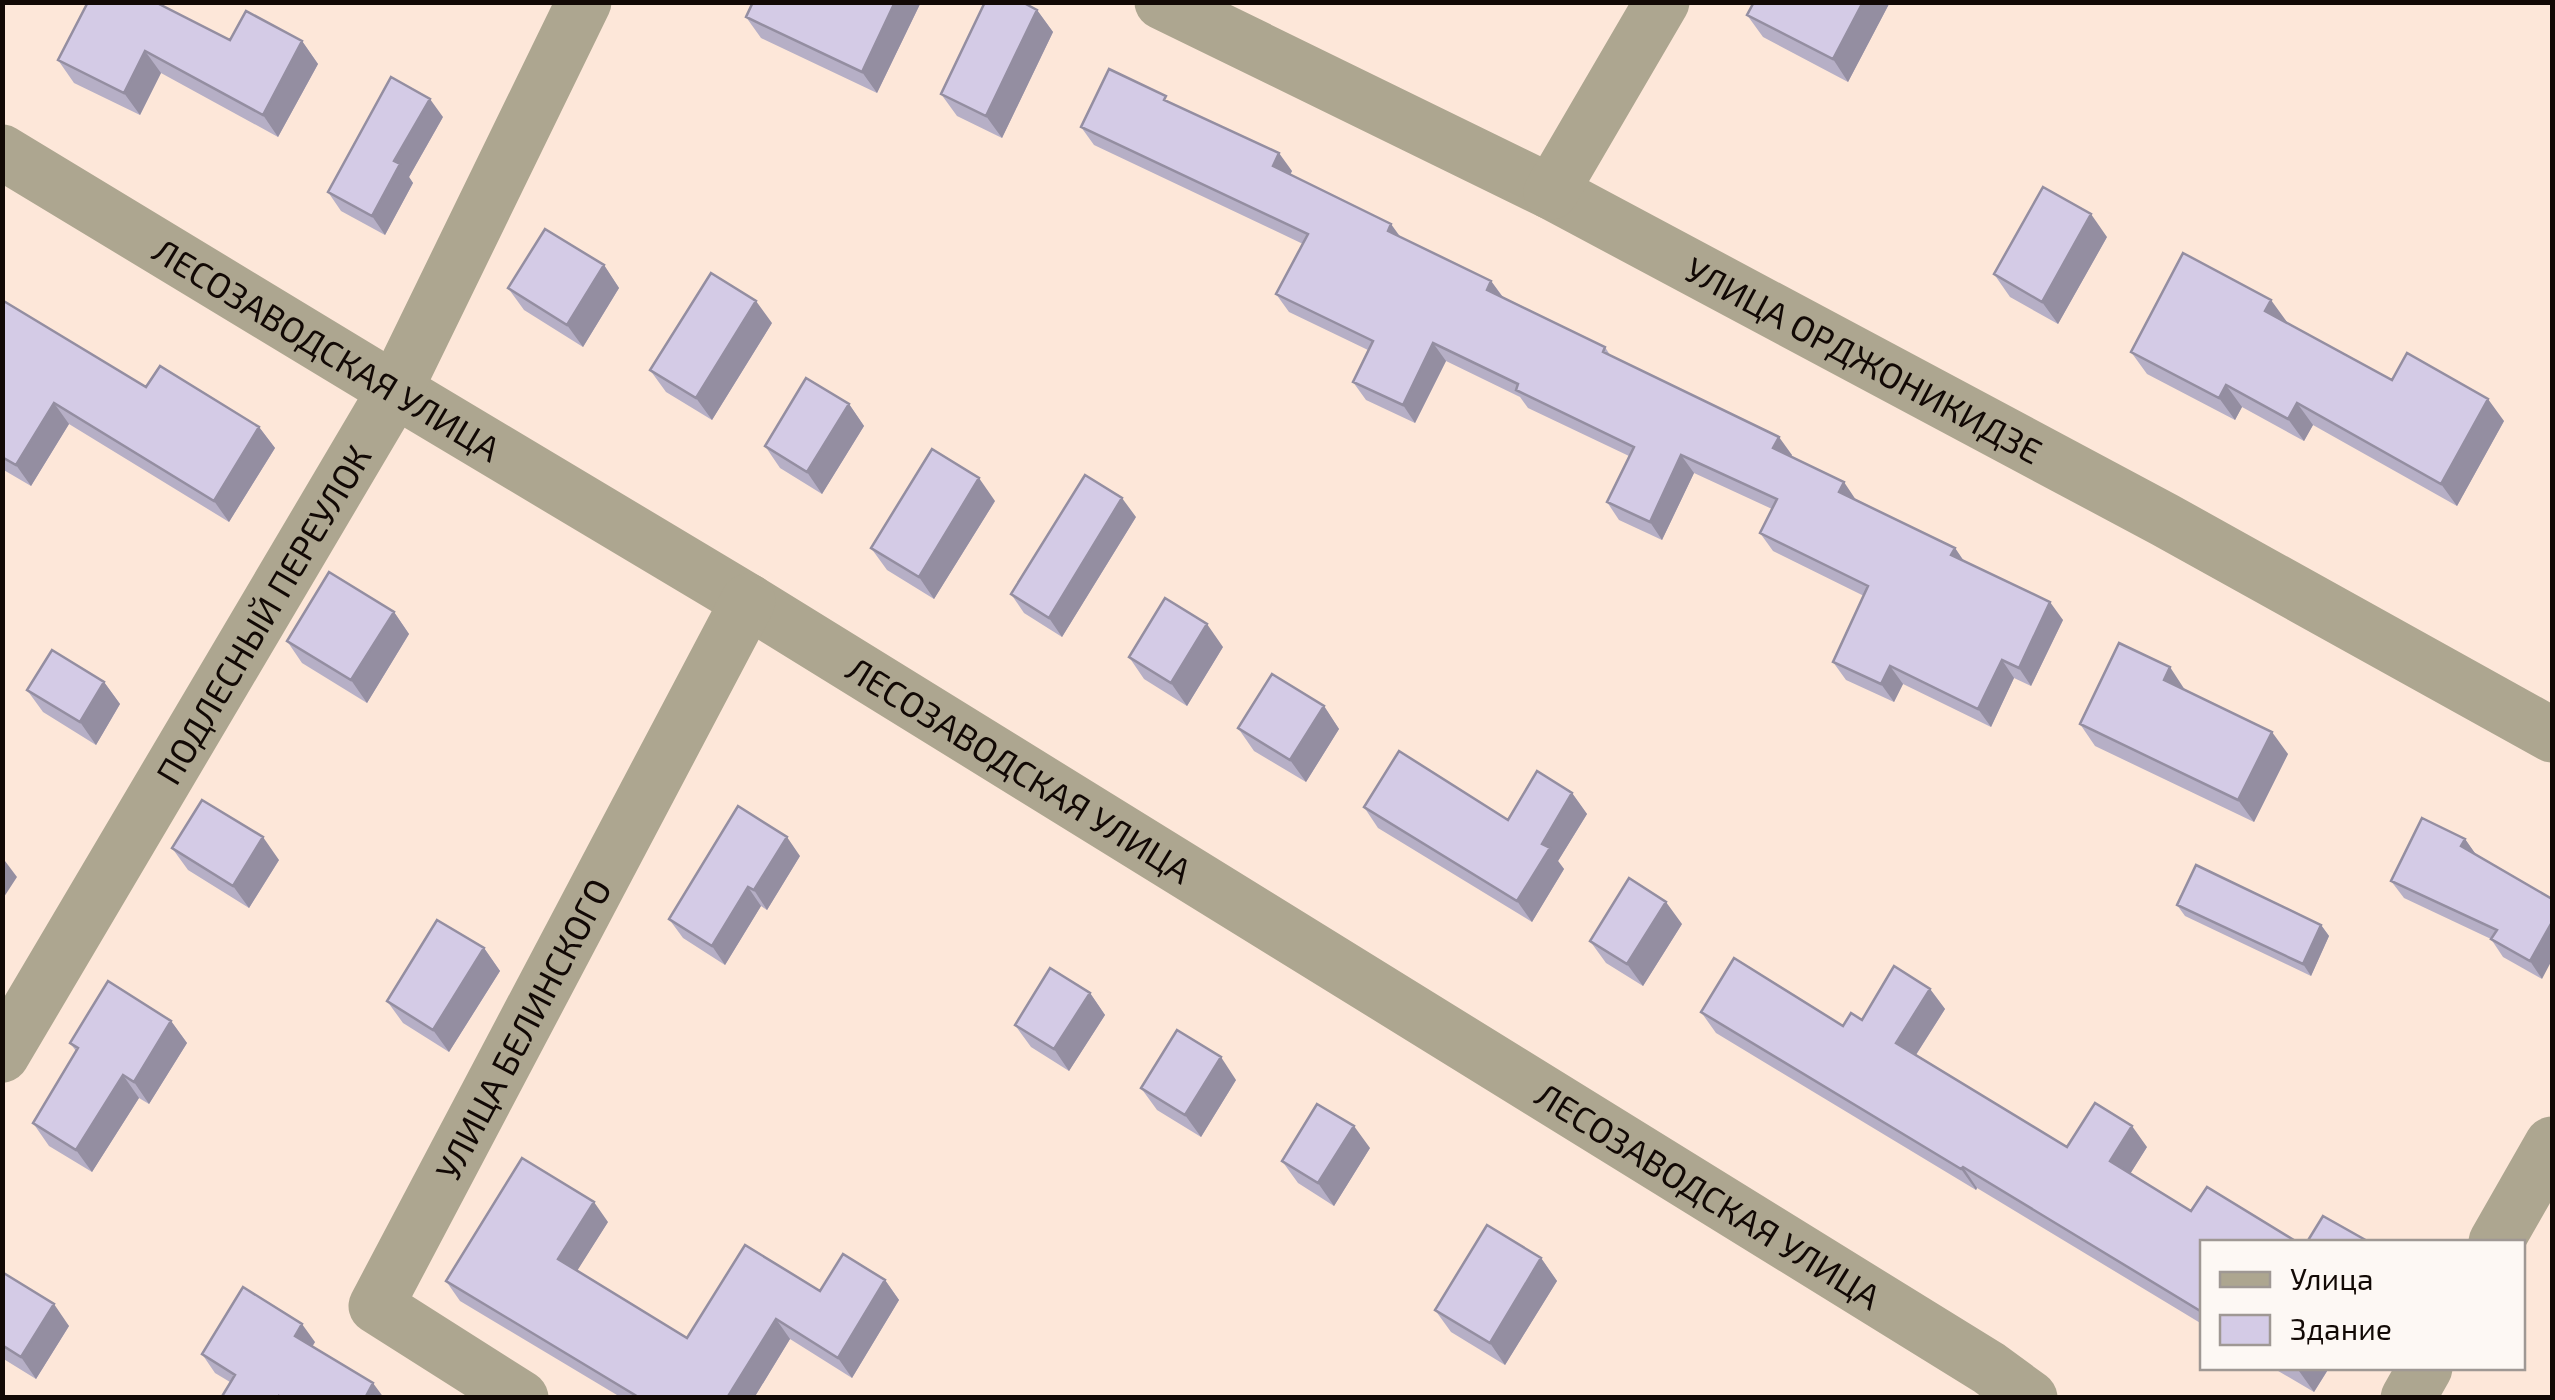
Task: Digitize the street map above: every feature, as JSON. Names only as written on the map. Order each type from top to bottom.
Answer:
[{"type":"street","name":"ПОДЛЕСНЫЙ ПЕРЕУЛОК","points":[[5,1045],[395,390],[584,2]]},
{"type":"street","name":"УЛИЦА ОРДЖОНИКИДЗЕ","points":[[1162,2],[1552,192],[2165,520],[2552,736]]},
{"type":"street","points":[[1552,192],[1662,2]]},
{"type":"street","name":"ЛЕСОЗАВОДСКАЯ УЛИЦА","points":[[2,152],[748,601],[1989,1368],[2030,1398]]},
{"type":"street","name":"УЛИЦА БЕЛИНСКОГО","points":[[521,1398],[376,1306],[748,601]]},
{"type":"street","points":[[2497,1240],[2552,1144]]},
{"type":"street","points":[[2408,1398],[2424,1370]]},
{"type":"building","points":[[88,2],[155,2],[230,40],[246,11],[302,41],[263,115],[145,51],[124,93],[58,60]]},
{"type":"building","points":[[753,2],[895,2],[862,72],[746,17]]},
{"type":"building","points":[[985,2],[1022,2],[1037,10],[986,116],[941,94]]},
{"type":"building","points":[[1754,2],[1863,2],[1833,59],[1747,15]]},
{"type":"building","points":[[1109,69],[1166,96],[1164,100],[1279,153],[1273,166],[1391,224],[1388,231],[1491,281],[1487,290],[1605,347],[1603,352],[1779,437],[1773,448],[1844,482],[1839,492],[1955,548],[1951,555],[2050,602],[2019,668],[2002,660],[1978,709],[1890,666],[1881,684],[1833,662],[1868,586],[1760,533],[1777,499],[1681,455],[1650,522],[1607,502],[1634,447],[1516,390],[1518,384],[1433,343],[1403,405],[1353,382],[1373,341],[1276,294],[1308,234],[1081,127]]},
{"type":"building","points":[[391,77],[430,99],[394,161],[400,164],[372,216],[328,192]]},
{"type":"building","points":[[2043,187],[2091,214],[2042,302],[1994,274]]},
{"type":"building","points":[[545,229],[604,265],[567,325],[508,288]]},
{"type":"building","points":[[2183,253],[2271,300],[2265,311],[2392,380],[2407,353],[2488,399],[2441,484],[2297,403],[2288,419],[2226,385],[2219,398],[2131,352]]},
{"type":"building","points":[[711,273],[756,301],[696,398],[650,370]]},
{"type":"building","points":[[2,300],[146,387],[160,366],[259,427],[214,501],[54,403],[16,465],[2,457]]},
{"type":"building","points":[[806,378],[849,404],[807,472],[765,446]]},
{"type":"building","points":[[932,449],[979,478],[919,577],[871,548]]},
{"type":"building","points":[[1085,475],[1122,498],[1049,618],[1011,594]]},
{"type":"building","points":[[329,572],[394,612],[351,680],[287,641]]},
{"type":"building","points":[[1165,598],[1207,624],[1171,683],[1129,657]]},
{"type":"building","points":[[2119,643],[2170,667],[2164,680],[2272,732],[2238,800],[2080,724]]},
{"type":"building","points":[[52,650],[104,682],[80,722],[27,690]]},
{"type":"building","points":[[1272,674],[1324,706],[1290,760],[1238,728]]},
{"type":"building","points":[[1399,751],[1508,820],[1537,771],[1572,793],[1542,844],[1550,848],[1517,901],[1364,807]]},
{"type":"building","points":[[202,800],[263,837],[233,886],[172,848]]},
{"type":"building","points":[[738,806],[787,837],[754,890],[748,887],[712,946],[669,919]]},
{"type":"building","points":[[2422,818],[2465,839],[2461,846],[2552,899],[2552,922],[2530,961],[2491,939],[2497,930],[2391,881]]},
{"type":"building","points":[[2196,865],[2321,925],[2303,964],[2177,905]]},
{"type":"building","points":[[1629,878],[1666,902],[1627,964],[1590,941]]},
{"type":"building","points":[[437,920],[484,948],[433,1030],[387,1001]]},
{"type":"building","points":[[1734,958],[1843,1026],[1851,1013],[1862,1020],[1894,966],[1930,989],[1896,1043],[2067,1147],[2095,1103],[2132,1126],[2110,1161],[2191,1211],[2207,1187],[2294,1240],[2200,1240],[2200,1311],[1701,1012]]},
{"type":"building","points":[[1050,968],[1090,993],[1054,1049],[1015,1025]]},
{"type":"building","points":[[108,981],[171,1021],[134,1082],[123,1075],[76,1150],[33,1123],[78,1048],[70,1043]]},
{"type":"building","points":[[1177,1030],[1221,1057],[1185,1115],[1141,1088]]},
{"type":"building","points":[[1317,1104],[1354,1126],[1318,1183],[1282,1161]]},
{"type":"building","points":[[522,1158],[594,1202],[558,1259],[687,1338],[745,1245],[820,1291],[843,1254],[885,1280],[838,1358],[776,1319],[727,1398],[640,1398],[446,1281]]},
{"type":"building","points":[[2323,1216],[2365,1240],[2308,1240]]},
{"type":"building","points":[[1487,1225],[1541,1258],[1490,1343],[1435,1310]]},
{"type":"building","points":[[2,1272],[54,1304],[21,1357],[2,1345]]},
{"type":"building","points":[[243,1287],[302,1324],[295,1336],[373,1383],[365,1398],[221,1398],[235,1375],[202,1354]]}]
